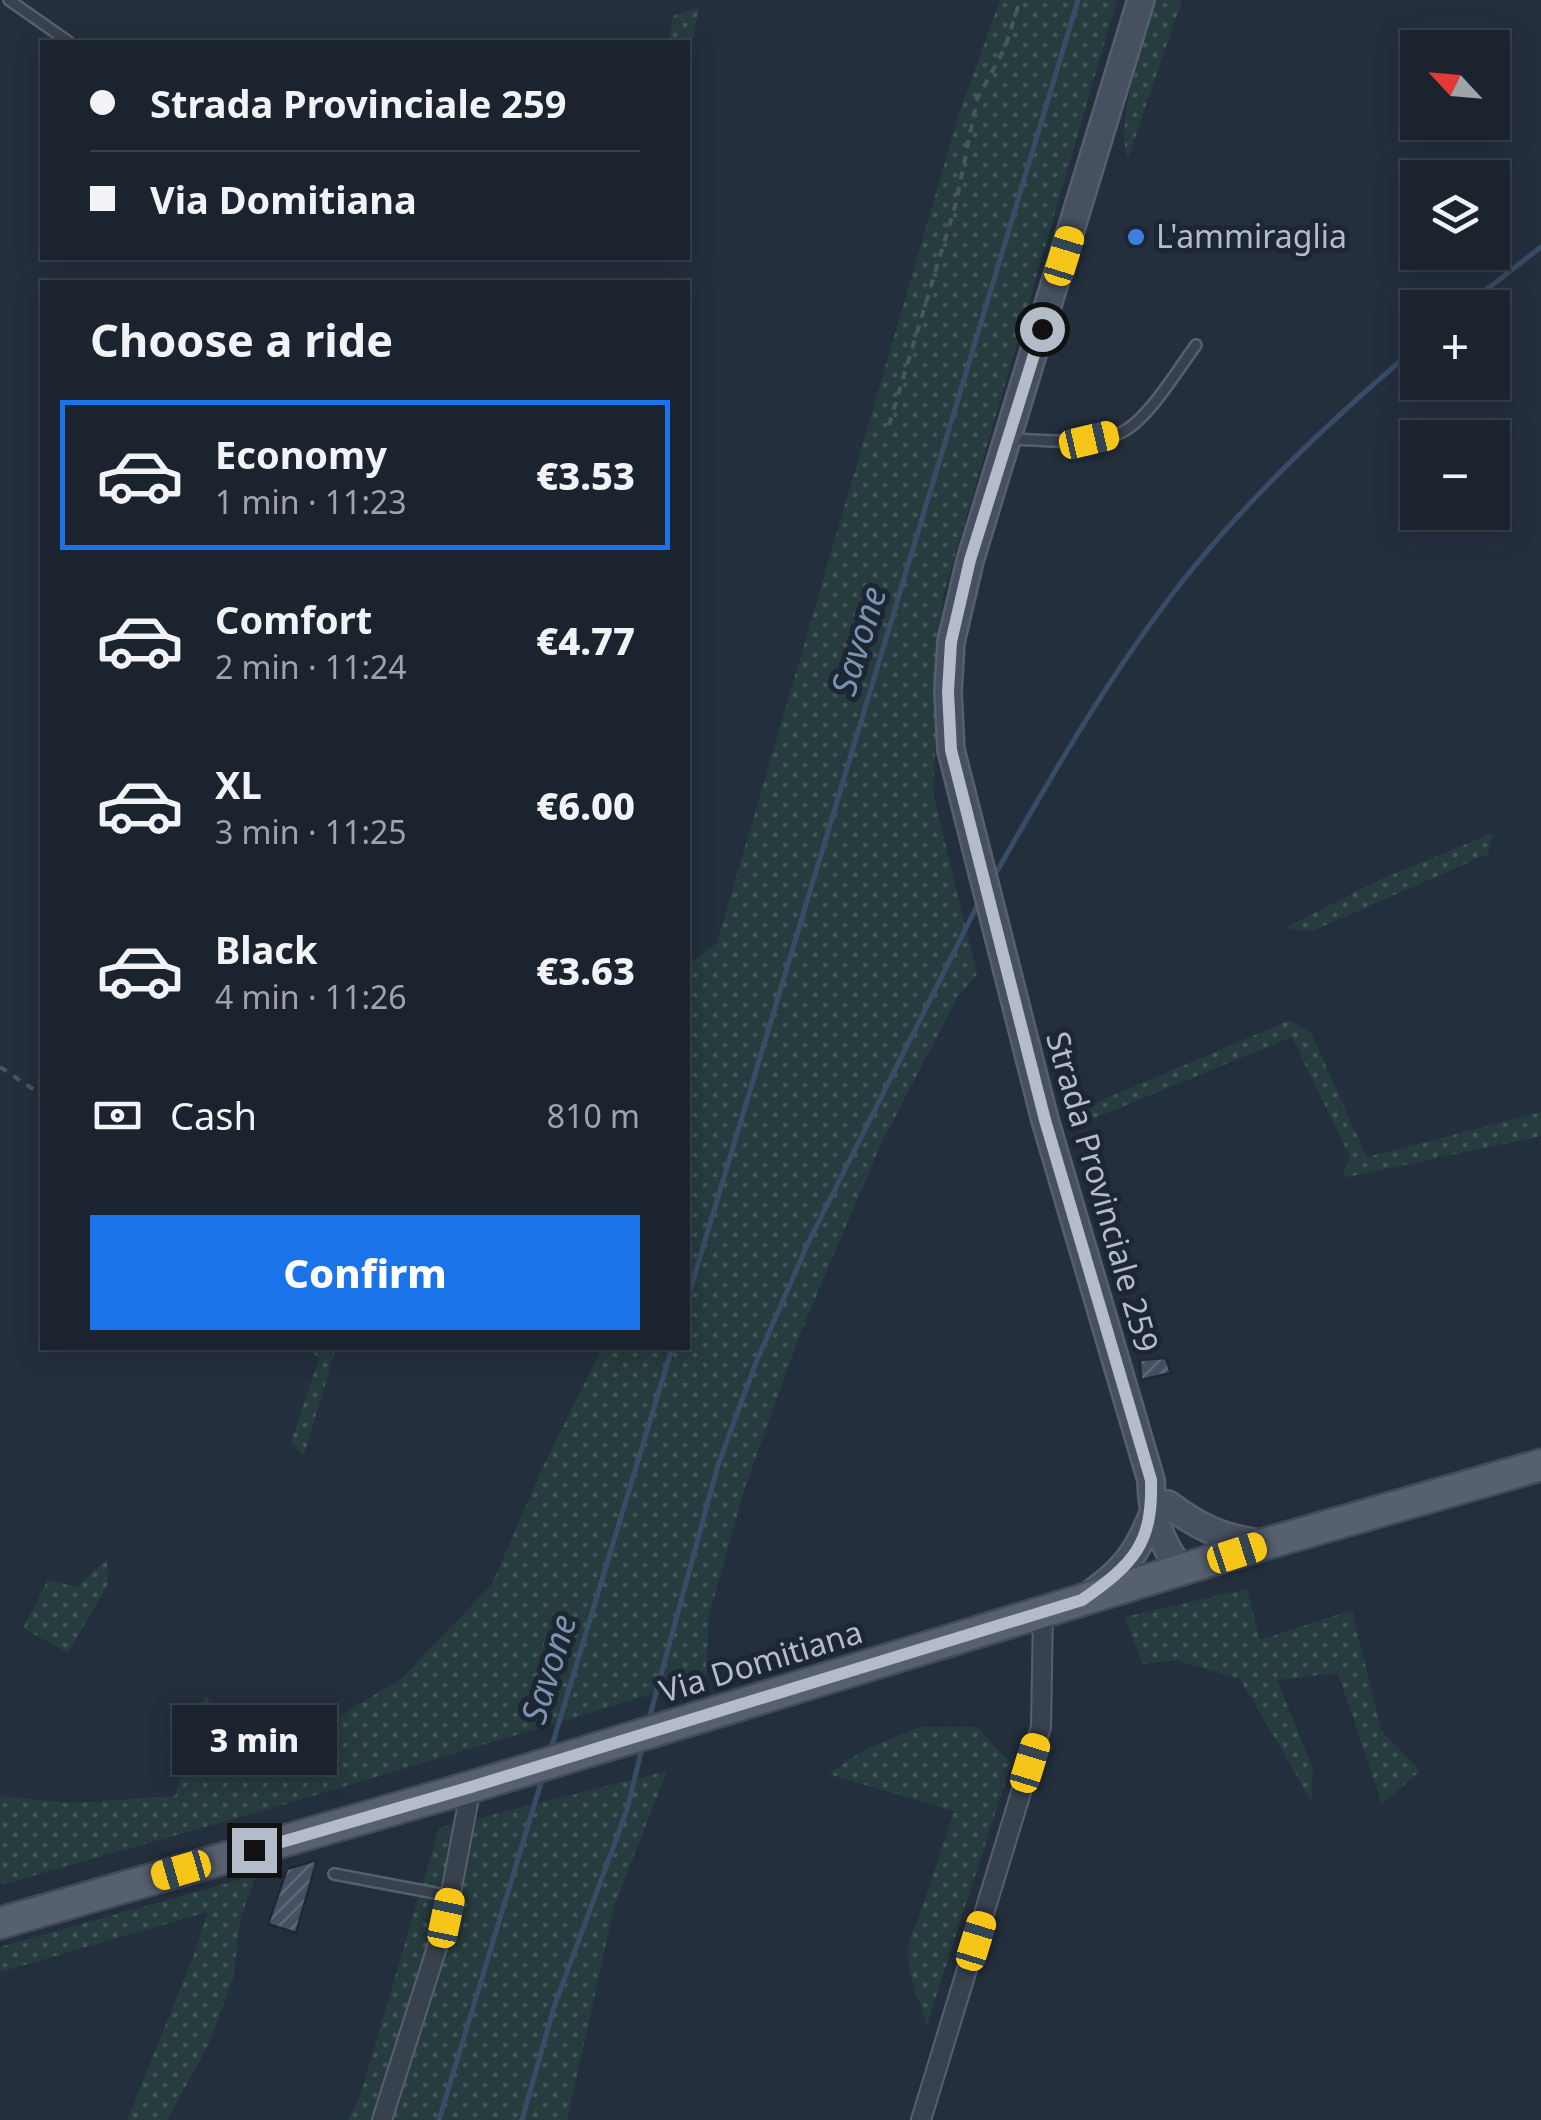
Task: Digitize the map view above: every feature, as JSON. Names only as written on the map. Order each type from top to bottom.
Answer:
[{"type":"main road","name":"Via Domitiana","points":[[0,1922],[480,1784],[1264,1544],[1541,1465]]},
{"type":"street","points":[[1008,439],[1141,0]]},
{"type":"street","name":"Strada Provinciale 259","points":[[1008,439],[970,560],[951,642],[951,750],[1045,1120],[1160,1510],[1164,1548],[1182,1570]]},
{"type":"street","points":[[1160,1510],[1228,1539],[1264,1544]]},
{"type":"street","name":"Strada Provinciale 259","points":[[1082,1600],[1116,1576],[1139,1548],[1160,1510]]},
{"type":"street","points":[[922,2120],[1042,1727],[1044,1612]]},
{"type":"street","points":[[382,2120],[480,1784]]},
{"type":"lane","points":[[9,0],[66,40]]},
{"type":"lane","points":[[1008,439],[1089,440],[1123,432],[1148,408],[1196,345]]},
{"type":"lane","points":[[334,1874],[450,1896]]},
{"type":"path","points":[[889,425],[956,203],[977,99],[1005,48],[1020,0]]},
{"type":"path","points":[[0,1067],[40,1094]]},
{"type":"green space","points":[[1000,0],[1117,0],[943,597],[933,793],[977,974],[957,998],[881,1144],[802,1329],[745,1487],[709,1616],[706,1678],[0,1885],[0,1796],[72,1803],[175,1796],[206,1695],[241,1752],[322,1726],[401,1679],[492,1584],[542,1469],[601,1350],[690,1350],[690,963],[717,943],[959,114]]},
{"type":"green space","points":[[1156,0],[1182,0],[1128,158],[1128,103]]},
{"type":"green space","points":[[699,7],[690,51],[690,40],[668,40],[673,16]]},
{"type":"green space","points":[[1493,833],[1488,854],[1312,931],[1285,928],[1379,880]]},
{"type":"green space","points":[[1290,1020],[1311,1033],[1367,1157],[1541,1112],[1541,1136],[1342,1178],[1350,1157],[1292,1037],[1092,1119],[1069,1114]]},
{"type":"green space","points":[[309,1350],[335,1350],[304,1455],[291,1442],[319,1358]]},
{"type":"green space","points":[[107,1559],[108,1584],[68,1653],[23,1628],[48,1580],[77,1587]]},
{"type":"green space","points":[[1247,1589],[1260,1640],[1352,1610],[1381,1730],[1420,1771],[1382,1804],[1338,1673],[1277,1680],[1313,1769],[1311,1800],[1240,1679],[1176,1660],[1142,1664],[1125,1617]]},
{"type":"green space","points":[[919,1727],[977,1727],[1011,1764],[927,2025],[910,1973],[908,1947],[954,1811],[828,1774],[862,1751]]},
{"type":"green space","points":[[667,1771],[615,1904],[567,2120],[348,2120],[361,2093],[439,1828]]},
{"type":"green space","points":[[256,1875],[241,1917],[233,1979],[207,2048],[167,2120],[127,2120],[208,1912],[0,1972],[0,1947]]},
{"type":"building","points":[[1166,1358],[1171,1373],[1141,1380],[1140,1360]]},
{"type":"building","points":[[317,1860],[296,1933],[268,1924],[287,1869]]},
{"type":"waterway","name":"Savone","points":[[690,1290],[1078,0]]},
{"type":"waterway","points":[[1486,290],[1541,247]]},
{"type":"waterway","points":[[992,880],[1107,687],[1185,578],[1296,456],[1400,362]]},
{"type":"waterway","points":[[649,1719],[718,1465],[757,1360],[809,1241],[979,902]]},
{"type":"waterway","name":"Savone","points":[[550,1752],[671,1350]]},
{"type":"waterway","points":[[522,2120],[554,2007],[627,1810],[643,1744]]},
{"type":"waterway","name":"Savone","points":[[439,2120],[543,1776]]},
{"type":"place","name":"L'ammiraglia","points":[[1136,237]]},
{"type":"route","points":[[254,1850],[1082,1600],[1116,1576],[1139,1548],[1152,1516],[1151,1480],[1045,1120],[951,750],[951,642],[970,560],[1042,329]]}]
